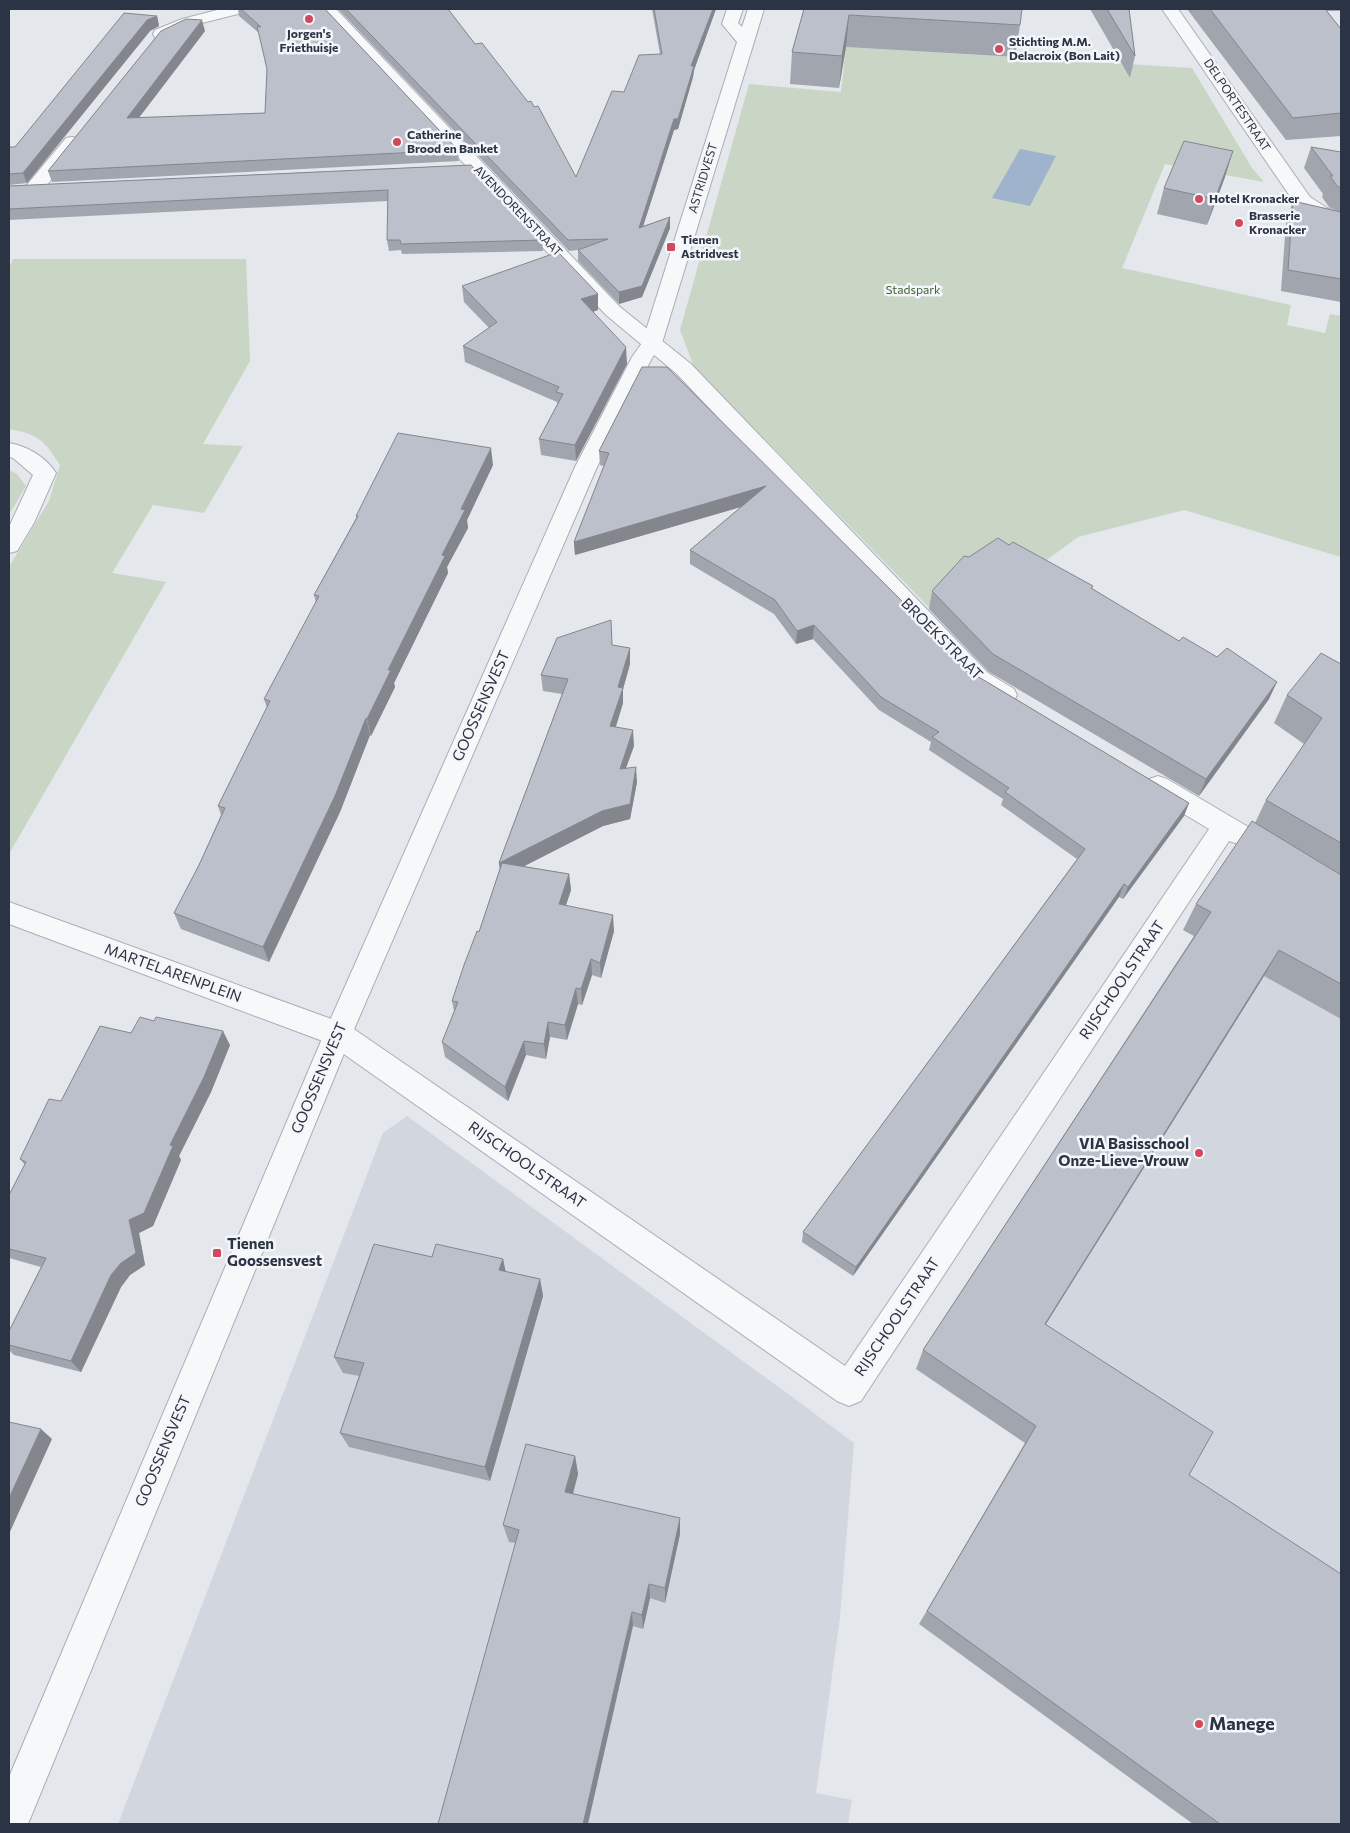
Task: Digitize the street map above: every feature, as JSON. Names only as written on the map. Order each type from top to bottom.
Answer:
[{"type":"street","points":[[151,44],[157,36],[188,22],[240,9]]},
{"type":"street","name":"AVENDORENSTRAAT","points":[[327,9],[613,311],[631,328],[652,343]]},
{"type":"street","points":[[735,9],[730,24],[745,42]]},
{"type":"street","name":"ASTRIDVEST","points":[[652,343],[756,9]]},
{"type":"street","name":"DELPORTESTRAAT","points":[[1170,9],[1303,201],[1320,212],[1341,221]]},
{"type":"street","points":[[60,188],[25,190],[83,128]]},
{"type":"street","points":[[450,169],[477,168]]},
{"type":"street","name":"BROEKSTRAAT","points":[[652,343],[669,354],[684,369],[979,679],[1021,704]]},
{"type":"street","name":"GOOSSENSVEST","points":[[9,1823],[338,1034],[586,467],[642,357],[652,343]]},
{"type":"street","points":[[9,450],[20,452],[45,473],[23,523],[9,545]]},
{"type":"street","points":[[1140,775],[1258,846]]},
{"type":"street","name":"RIJSCHOOLSTRAAT","points":[[338,1034],[849,1389],[1225,826]]},
{"type":"street","name":"MARTELARENPLEIN","points":[[9,913],[338,1034]]},
{"type":"shaded area","name":"VIA Basisschool Onze-Lieve-Vrouw","points":[[1227,866],[1341,920],[1341,1601],[916,1369],[1197,938],[1183,930]]},
{"type":"shaded area","points":[[407,1116],[854,1443],[840,1617],[816,1793],[852,1800],[848,1824],[118,1824],[383,1133]]},
{"type":"green space","name":"Stadspark","points":[[846,47],[1192,68],[1252,168],[1264,182],[1165,164],[1122,268],[1291,305],[1287,325],[1325,333],[1330,314],[1341,316],[1341,557],[1184,510],[1078,537],[1040,565],[955,634],[694,367],[680,330],[749,84],[841,92]]},
{"type":"green space","points":[[13,259],[246,259],[250,361],[203,444],[243,446],[204,513],[153,505],[112,573],[166,582],[9,854],[9,567],[49,501],[60,465],[39,439],[27,433],[9,429],[9,268]]},
{"type":"green space","points":[[9,470],[17,474],[26,486],[9,515]]},
{"type":"water","points":[[1020,149],[1056,156],[1030,206],[992,198]]},
{"type":"building","points":[[241,9],[325,9],[458,150],[48,171],[161,31],[186,19],[202,20],[127,118],[265,113],[267,69],[257,26],[261,27]]},
{"type":"building","points":[[346,9],[448,9],[475,44],[482,43],[528,102],[531,101],[534,107],[538,106],[576,177],[612,91],[624,92],[639,55],[662,54],[654,9],[713,9],[691,66],[694,66],[678,119],[674,119],[639,228],[670,217],[642,286],[619,292],[578,250],[608,239],[568,240]]},
{"type":"building","points":[[804,9],[1022,9],[1020,25],[849,15],[842,56],[792,52]]},
{"type":"building","points":[[1107,9],[1129,9],[1135,56]]},
{"type":"building","points":[[1210,9],[1325,9],[1341,29],[1341,113],[1293,118]]},
{"type":"building","points":[[124,13],[157,16],[147,20],[23,173],[9,174],[9,147],[15,147]]},
{"type":"building","points":[[1184,141],[1233,151],[1215,199],[1164,188]]},
{"type":"building","points":[[1311,147],[1341,152],[1341,188],[1337,186],[1330,176],[1333,176]]},
{"type":"building","points":[[471,165],[542,240],[401,244],[400,240],[387,240],[388,190],[9,209],[9,186]]},
{"type":"building","points":[[1293,201],[1341,212],[1341,279],[1288,270]]},
{"type":"building","points":[[558,252],[598,294],[581,299],[626,347],[575,445],[539,439],[563,394],[556,392],[559,387],[463,346],[497,322],[462,286]]},
{"type":"building","points":[[642,367],[667,367],[972,673],[1189,803],[1128,887],[1124,884],[856,1267],[803,1232],[1085,849],[1005,792],[1009,788],[932,737],[939,732],[881,697],[814,625],[797,631],[775,600],[690,550],[766,486],[574,542],[609,453],[599,451]]},
{"type":"building","points":[[398,433],[491,448],[461,509],[465,510],[442,555],[445,556],[388,670],[391,670],[366,718],[335,796],[263,947],[174,913],[199,865],[225,808],[218,806],[270,701],[264,699],[319,596],[314,595],[358,516],[356,516]]},
{"type":"building","points":[[998,538],[1009,545],[1013,542],[1093,586],[1091,588],[1179,641],[1183,637],[1217,657],[1227,648],[1277,682],[1206,779],[993,654],[932,591],[964,556],[969,557]]},
{"type":"building","points":[[611,620],[612,645],[630,648],[618,687],[623,688],[610,726],[633,730],[620,769],[636,767],[630,804],[602,811],[499,863],[568,679],[541,675],[557,638]]},
{"type":"building","points":[[1321,653],[1341,664],[1341,843],[1266,800],[1322,718],[1287,695]]},
{"type":"building","points":[[1252,821],[1341,875],[1341,984],[1279,950],[1045,1324],[1213,1432],[1189,1475],[1341,1574],[1341,1824],[1220,1824],[927,1611],[1036,1426],[923,1350],[1211,912],[1196,904]]},
{"type":"building","points":[[502,863],[569,874],[559,904],[613,915],[600,963],[591,959],[581,989],[576,988],[565,1025],[548,1022],[544,1044],[524,1041],[505,1087],[442,1042],[458,1002],[452,1001],[464,965],[477,931],[479,932]]},
{"type":"building","points":[[140,1017],[154,1021],[156,1017],[223,1031],[204,1077],[170,1145],[173,1146],[144,1213],[129,1220],[136,1253],[121,1263],[111,1275],[71,1361],[9,1345],[9,1331],[46,1258],[9,1249],[9,1195],[26,1162],[20,1159],[49,1099],[61,1101],[100,1026],[131,1033]]},
{"type":"building","points":[[374,1244],[432,1257],[436,1244],[503,1259],[499,1270],[540,1279],[485,1467],[340,1433],[364,1363],[334,1357]]},
{"type":"building","points":[[9,1422],[41,1429],[9,1498]]},
{"type":"building","points":[[526,1444],[575,1456],[565,1492],[680,1518],[665,1588],[649,1584],[642,1615],[632,1612],[583,1824],[438,1824],[519,1530],[503,1525]]},
{"type":"place","name":"Jorgen's Friethuisje","points":[[309,19]]},
{"type":"place","name":"Stichting M.M. Delacroix (Bon Lait)","points":[[999,49]]},
{"type":"place","name":"Catherine Brood en Banket","points":[[397,142]]},
{"type":"place","name":"Hotel Kronacker","points":[[1199,199]]},
{"type":"place","name":"Brasserie Kronacker","points":[[1239,223]]},
{"type":"place","name":"Tienen Astridvest","points":[[671,247]]},
{"type":"place","name":"VIA Basisschool Onze-Lieve-Vrouw","points":[[1199,1153]]},
{"type":"place","name":"Tienen Goossensvest","points":[[217,1253]]},
{"type":"place","name":"Manege","points":[[1199,1724]]}]
